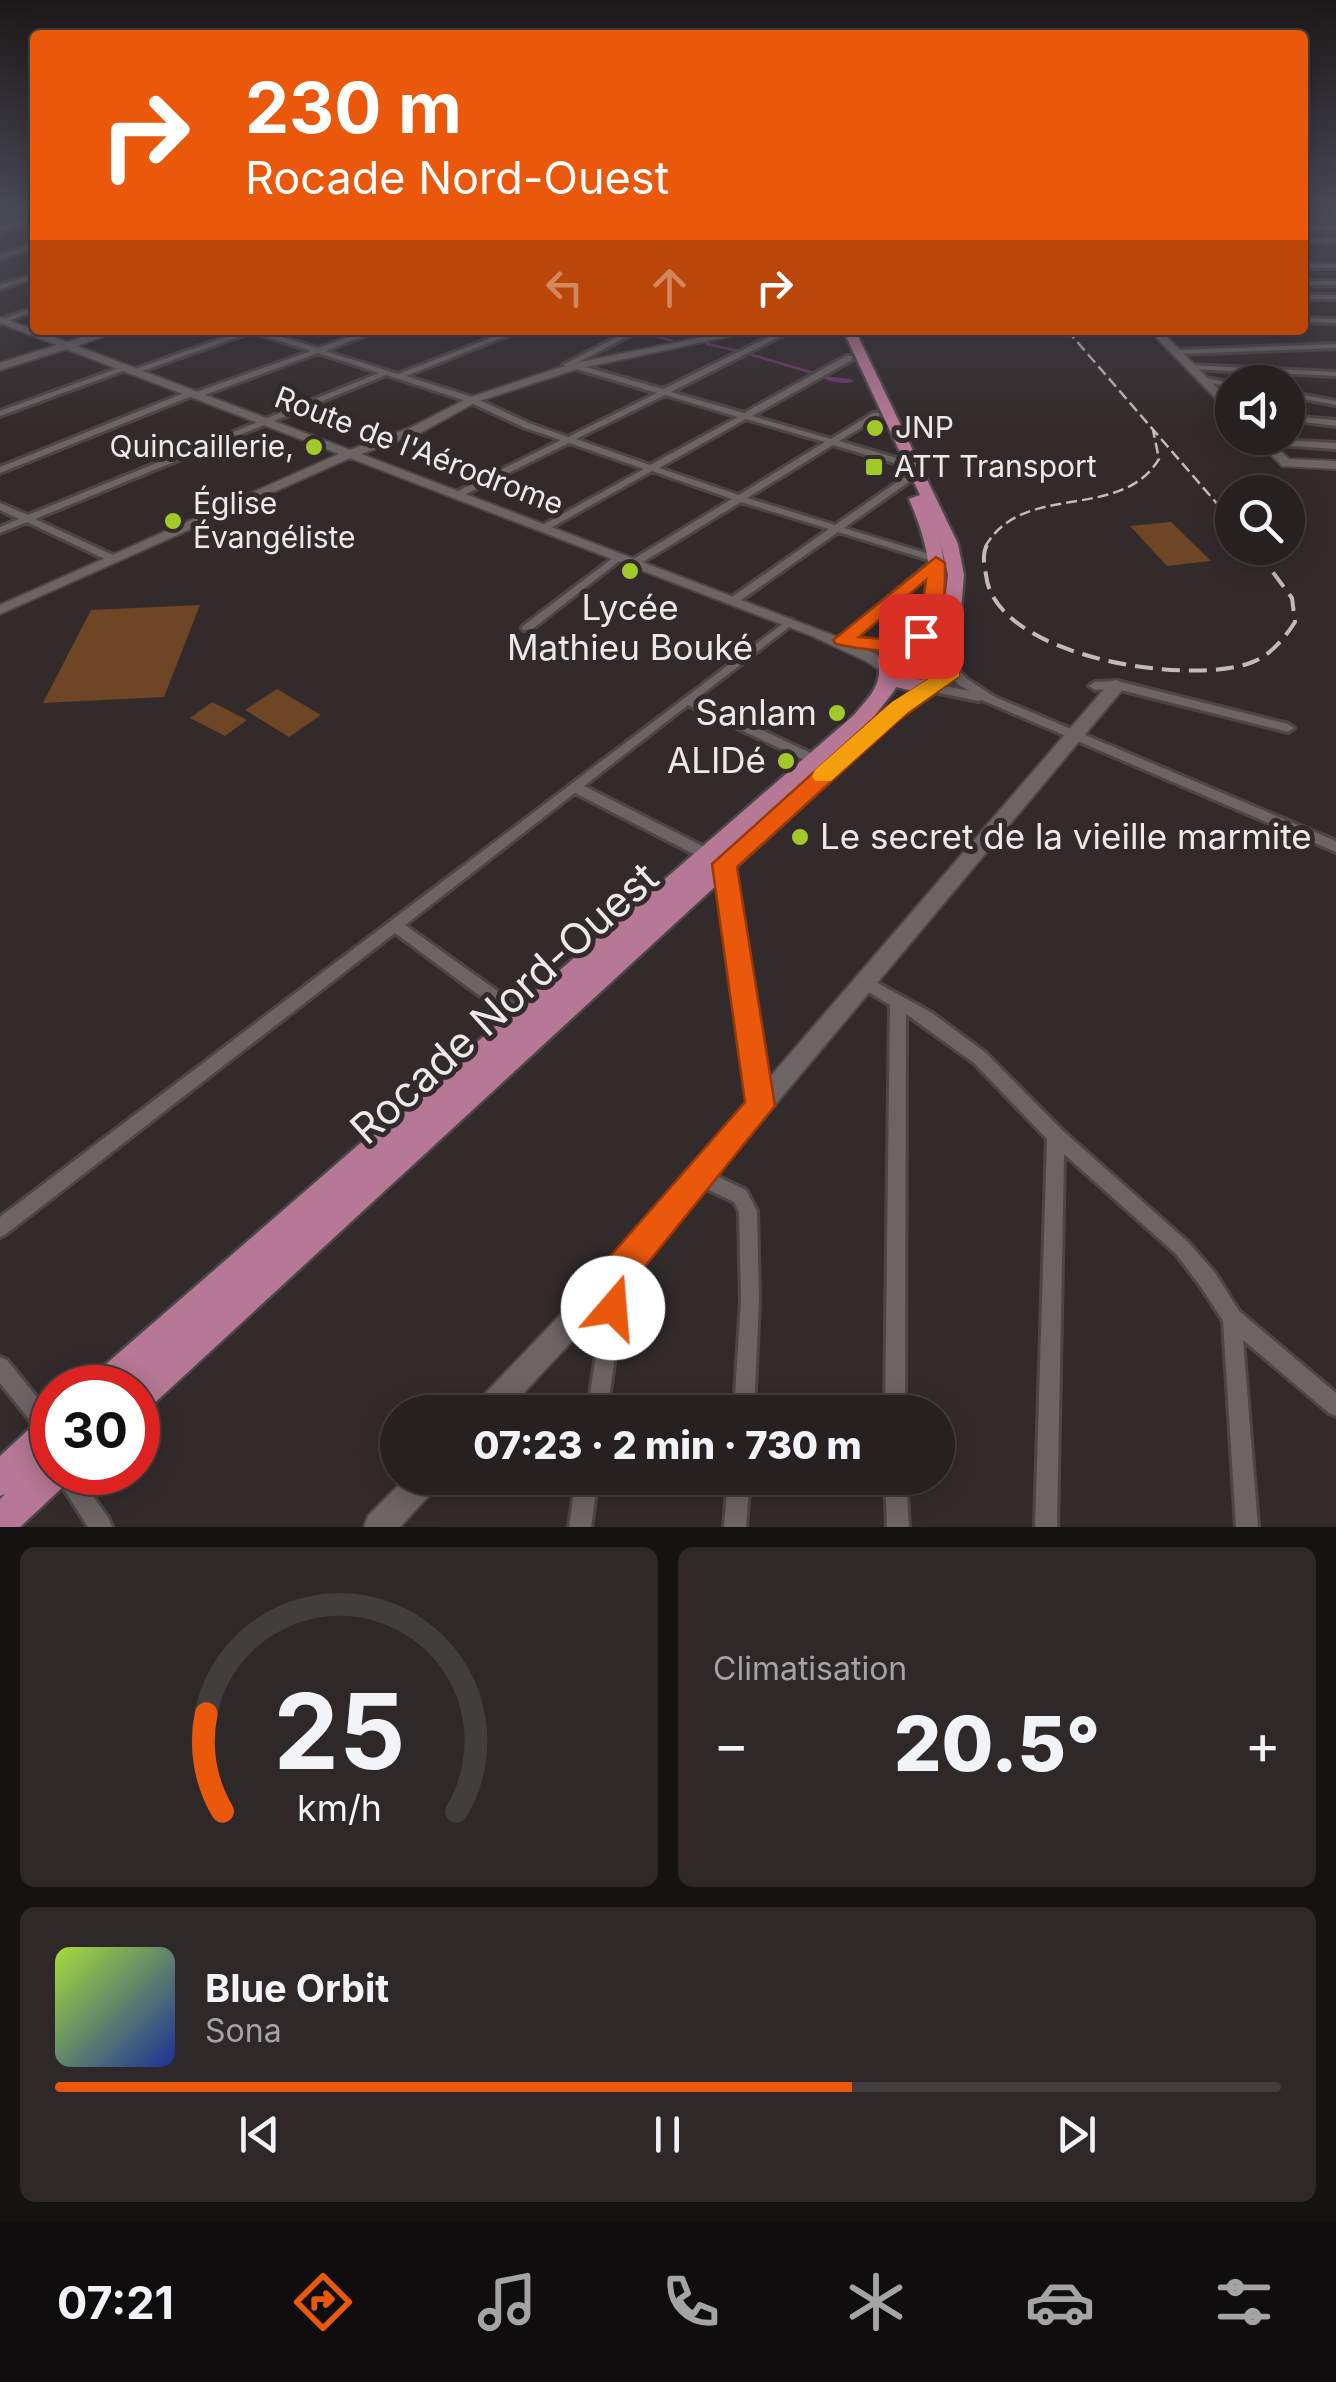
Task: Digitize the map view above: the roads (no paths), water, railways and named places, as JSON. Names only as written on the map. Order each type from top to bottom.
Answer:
[{"type":"main road","points":[[838,335],[927,524],[936,561],[933,616],[926,630],[906,648]]},
{"type":"main road","points":[[851,335],[950,544],[956,586],[938,677]]},
{"type":"main road","points":[[906,648],[928,650],[938,677]]},
{"type":"main road","name":"Rocade Nord-Ouest","points":[[160,1376],[878,701],[887,687],[887,659],[906,648]]},
{"type":"main road","points":[[888,671],[902,682],[938,677]]},
{"type":"main road","name":"Rocade Nord-Ouest","points":[[128,1365],[521,1017],[938,677]]},
{"type":"main road","points":[[0,1478],[30,1451]]},
{"type":"main road","points":[[0,1522],[30,1494]]},
{"type":"street","points":[[1308,298],[1336,297]]},
{"type":"street","points":[[1,321],[30,311]]},
{"type":"street","points":[[1308,320],[1336,321]]},
{"type":"street","name":"Route de l'Aérodrome","points":[[1,321],[30,331]]},
{"type":"street","name":"Route de l'Aérodrome","points":[[41,335],[817,633],[872,658],[888,671]]},
{"type":"street","points":[[0,367],[100,335]]},
{"type":"street","points":[[0,414],[237,335]]},
{"type":"street","points":[[269,335],[472,400],[502,416],[741,499],[936,561]]},
{"type":"street","points":[[0,470],[194,394],[362,335]]},
{"type":"street","points":[[400,376],[503,335]]},
{"type":"street","points":[[556,371],[626,335]]},
{"type":"street","points":[[0,610],[350,454],[416,430],[472,400],[575,366],[728,335]]},
{"type":"street","points":[[458,495],[779,335]]},
{"type":"street","points":[[1159,335],[1215,391]]},
{"type":"street","points":[[1176,352],[1336,346]]},
{"type":"street","points":[[544,528],[850,358]]},
{"type":"street","points":[[575,366],[897,461]]},
{"type":"street","points":[[1191,367],[1336,374]]},
{"type":"street","points":[[0,530],[385,373]]},
{"type":"street","points":[[1204,380],[1215,382]]},
{"type":"street","points":[[1305,397],[1336,402]]},
{"type":"street","points":[[634,563],[876,415]]},
{"type":"street","points":[[1305,420],[1336,423]]},
{"type":"street","points":[[1305,443],[1336,446]]},
{"type":"street","points":[[1278,455],[1286,463],[1336,465]]},
{"type":"street","points":[[733,601],[906,480]]},
{"type":"street","points":[[0,506],[113,559]]},
{"type":"street","points":[[528,628],[618,557]]},
{"type":"street","points":[[844,640],[936,561]]},
{"type":"street","points":[[0,1228],[789,622]]},
{"type":"street","name":"Route de l'Aérodrome","points":[[817,633],[906,648]]},
{"type":"street","points":[[938,677],[1235,808],[1336,848]]},
{"type":"street","points":[[938,677],[990,700]]},
{"type":"street","points":[[503,1395],[618,1273],[700,1177],[1073,734],[1106,685],[1288,728]]},
{"type":"street","points":[[687,700],[815,760]]},
{"type":"street","points":[[574,788],[714,859],[760,1106]]},
{"type":"street","points":[[395,925],[521,1017]]},
{"type":"street","points":[[865,982],[980,1058],[1056,1136],[1182,1248],[1232,1318],[1336,1406]]},
{"type":"street","points":[[895,1395],[898,1002]]},
{"type":"street","points":[[1046,1527],[1056,1136]]},
{"type":"street","points":[[700,1177],[740,1196],[748,1211],[750,1300],[745,1395]]},
{"type":"street","points":[[600,1395],[618,1273]]},
{"type":"street","points":[[1232,1318],[1247,1527]]},
{"type":"street","points":[[0,1367],[30,1404]]},
{"type":"street","points":[[79,1495],[101,1527]]},
{"type":"street","points":[[379,1527],[410,1495]]},
{"type":"street","points":[[580,1527],[585,1495]]},
{"type":"street","points":[[735,1527],[738,1495]]},
{"type":"street","points":[[897,1495],[898,1527]]},
{"type":"waterway","points":[[654,335],[672,341]]},
{"type":"waterway","points":[[707,344],[738,351]]},
{"type":"waterway","points":[[749,354],[817,374]]},
{"type":"waterway","points":[[827,378],[850,381]]},
{"type":"railway","points":[[1071,335],[1215,501]]},
{"type":"railway","points":[[985,547],[1002,527],[1023,514],[1121,490],[1142,478],[1159,459],[1153,430]]},
{"type":"railway","points":[[987,545],[985,571],[997,603],[1022,627],[1057,645],[1098,658],[1183,670],[1250,663],[1264,656],[1286,635],[1295,622],[1292,598],[1268,565]]},
{"type":"place","name":"JNP","points":[[875,428]]},
{"type":"place","name":"Quincaillerie,","points":[[314,447]]},
{"type":"place","name":"ATT Transport","points":[[874,467]]},
{"type":"place","name":"Église Évangéliste","points":[[173,521]]},
{"type":"place","name":"Lycée Mathieu Bouké","points":[[630,571]]},
{"type":"place","name":"Sanlam","points":[[837,713]]},
{"type":"place","name":"ALIDé","points":[[786,761]]},
{"type":"place","name":"Le secret de la vieille marmite","points":[[800,837]]}]
